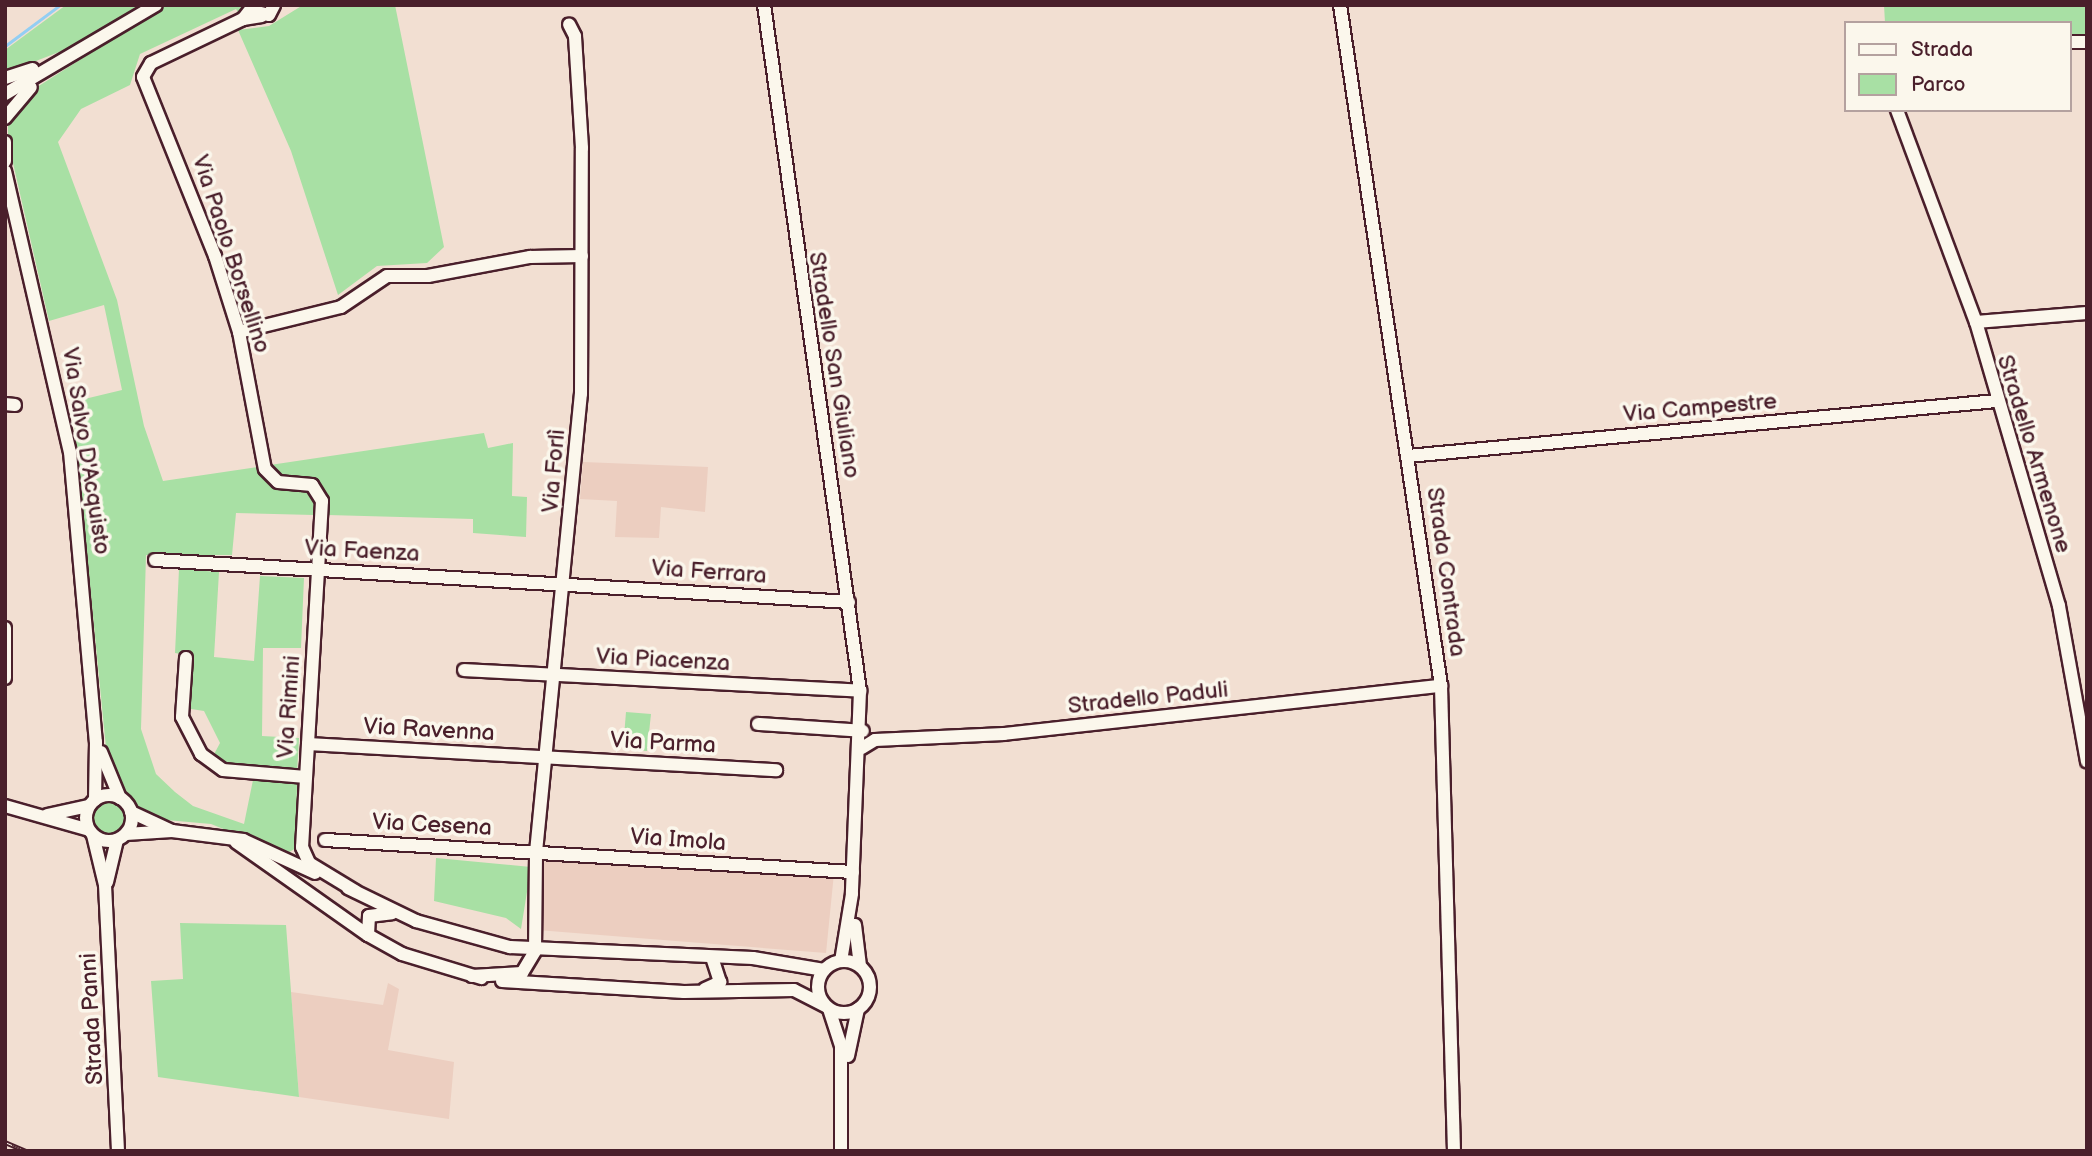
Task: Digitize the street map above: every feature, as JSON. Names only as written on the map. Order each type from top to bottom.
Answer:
[{"type":"street","points":[[5,94],[156,5]]},
{"type":"street","points":[[257,9],[274,5]]},
{"type":"street","name":"Stradello San Giuliano","points":[[764,5],[860,691],[863,731],[853,883],[841,961]]},
{"type":"street","name":"Strada Contrada","points":[[1339,5],[1441,685],[1454,1151]]},
{"type":"street","name":"Via Paolo Borsellino","points":[[257,9],[143,73],[194,194],[239,332],[265,469],[278,482],[307,483],[322,501],[318,570]]},
{"type":"street","name":"Via Forlì","points":[[535,950],[536,852],[566,584],[581,394],[582,256],[576,49],[569,24]]},
{"type":"street","points":[[5,78],[53,65]]},
{"type":"street","points":[[5,118],[16,98],[48,77],[53,65]]},
{"type":"street","name":"Stradello Armenone","points":[[1898,112],[1976,322],[1996,401],[2063,624],[2087,762]]},
{"type":"street","points":[[5,142],[5,161]]},
{"type":"street","name":"Via Salvo D'Acquisto","points":[[5,171],[70,452],[96,742],[91,833]]},
{"type":"street","points":[[239,332],[341,307],[387,276],[582,256]]},
{"type":"street","points":[[1976,322],[2087,313]]},
{"type":"street","name":"Via Campestre","points":[[1408,456],[1996,401]]},
{"type":"street","name":"Via Faenza","points":[[155,560],[566,584]]},
{"type":"street","name":"Via Rimini","points":[[302,847],[318,570]]},
{"type":"street","name":"Via Ferrara","points":[[566,584],[849,602]]},
{"type":"street","points":[[5,628],[5,678]]},
{"type":"street","points":[[186,658],[183,717],[201,754],[223,770],[306,777]]},
{"type":"street","name":"Via Piacenza","points":[[464,670],[860,691]]},
{"type":"street","name":"Stradello Paduli","points":[[862,748],[875,740],[1004,734],[1441,685]]},
{"type":"street","points":[[758,724],[863,731]]},
{"type":"street","name":"Via Salvo D'Acquisto","points":[[96,742],[120,798],[131,812]]},
{"type":"street","name":"Via Ravenna","points":[[308,744],[547,758]]},
{"type":"street","name":"Via Parma","points":[[547,758],[776,770]]},
{"type":"street","points":[[47,815],[120,798]]},
{"type":"street","points":[[5,806],[47,815],[91,833],[121,837],[172,831],[235,840],[282,858],[406,916],[510,947],[712,958],[824,970],[841,961],[860,966],[870,986],[858,1009],[846,1075],[845,1151]]},
{"type":"street","points":[[131,812],[172,831]]},
{"type":"street","name":"Strada Panni","points":[[105,886],[131,812]]},
{"type":"street","name":"Strada Panni","points":[[91,833],[105,886],[117,1151]]},
{"type":"street","points":[[235,840],[368,935],[402,954],[472,976],[684,992],[794,990],[827,1007],[858,1009]]},
{"type":"street","name":"Via Cesena","points":[[325,840],[536,852]]},
{"type":"street","points":[[282,858],[302,847],[309,863],[355,891]]},
{"type":"street","name":"Via Imola","points":[[536,852],[817,872],[853,883]]},
{"type":"street","name":"Stradello San Giuliano","points":[[853,883],[860,966]]},
{"type":"street","points":[[368,935],[373,913],[406,916]]},
{"type":"street","points":[[510,947],[526,939],[534,928],[551,946],[605,954]]},
{"type":"street","points":[[472,976],[522,973],[535,950]]},
{"type":"street","points":[[684,992],[720,982],[721,968],[712,958]]},
{"type":"street","points":[[824,970],[818,988],[841,1045],[841,1134],[845,1151]]},
{"type":"shaded area","points":[[583,462],[708,467],[705,512],[661,507],[659,538],[615,537],[617,501],[580,499]]},
{"type":"shaded area","points":[[538,856],[834,873],[826,953],[537,930]]},
{"type":"shaded area","points":[[388,983],[399,989],[388,1050],[454,1062],[449,1119],[299,1097],[291,992],[383,1005]]},
{"type":"green space","points":[[66,5],[143,5],[72,47],[5,73],[5,50]]},
{"type":"green space","points":[[166,5],[250,5],[240,15],[236,9],[140,54],[130,85],[81,109],[58,142],[117,300],[144,426],[163,481],[258,467],[269,485],[305,489],[315,502],[314,515],[236,513],[232,555],[146,555],[141,729],[156,774],[193,806],[244,824],[253,780],[297,782],[296,848],[286,854],[211,824],[155,819],[138,810],[108,768],[72,402],[122,390],[104,305],[49,321],[8,141],[8,120],[23,96]]},
{"type":"green space","points":[[303,5],[395,5],[444,247],[427,263],[377,266],[338,295],[291,151],[238,30],[269,26]]},
{"type":"green space","points":[[1884,5],[2087,5],[2087,38],[2071,38],[2071,21],[1885,21]]},
{"type":"green space","points":[[484,433],[488,448],[513,443],[512,496],[527,497],[526,537],[473,533],[473,519],[328,515],[328,497],[318,481],[278,475],[270,465]]},
{"type":"green space","points":[[179,569],[219,572],[214,657],[254,661],[260,576],[304,578],[301,648],[263,648],[262,736],[299,738],[297,773],[232,768],[212,758],[220,743],[204,711],[185,708],[193,656],[175,653]]},
{"type":"green space","points":[[626,712],[651,714],[647,751],[623,749]]},
{"type":"green space","points":[[109,802],[120,807],[125,818],[120,829],[109,834],[98,829],[93,818],[98,807]]},
{"type":"green space","points":[[436,858],[531,867],[521,929],[506,918],[434,901]]},
{"type":"green space","points":[[180,923],[286,925],[299,1097],[158,1077],[151,981],[183,979]]},
{"type":"waterway","points":[[5,46],[60,5]]},
{"type":"railway","points":[[5,1142],[26,1151]]}]
